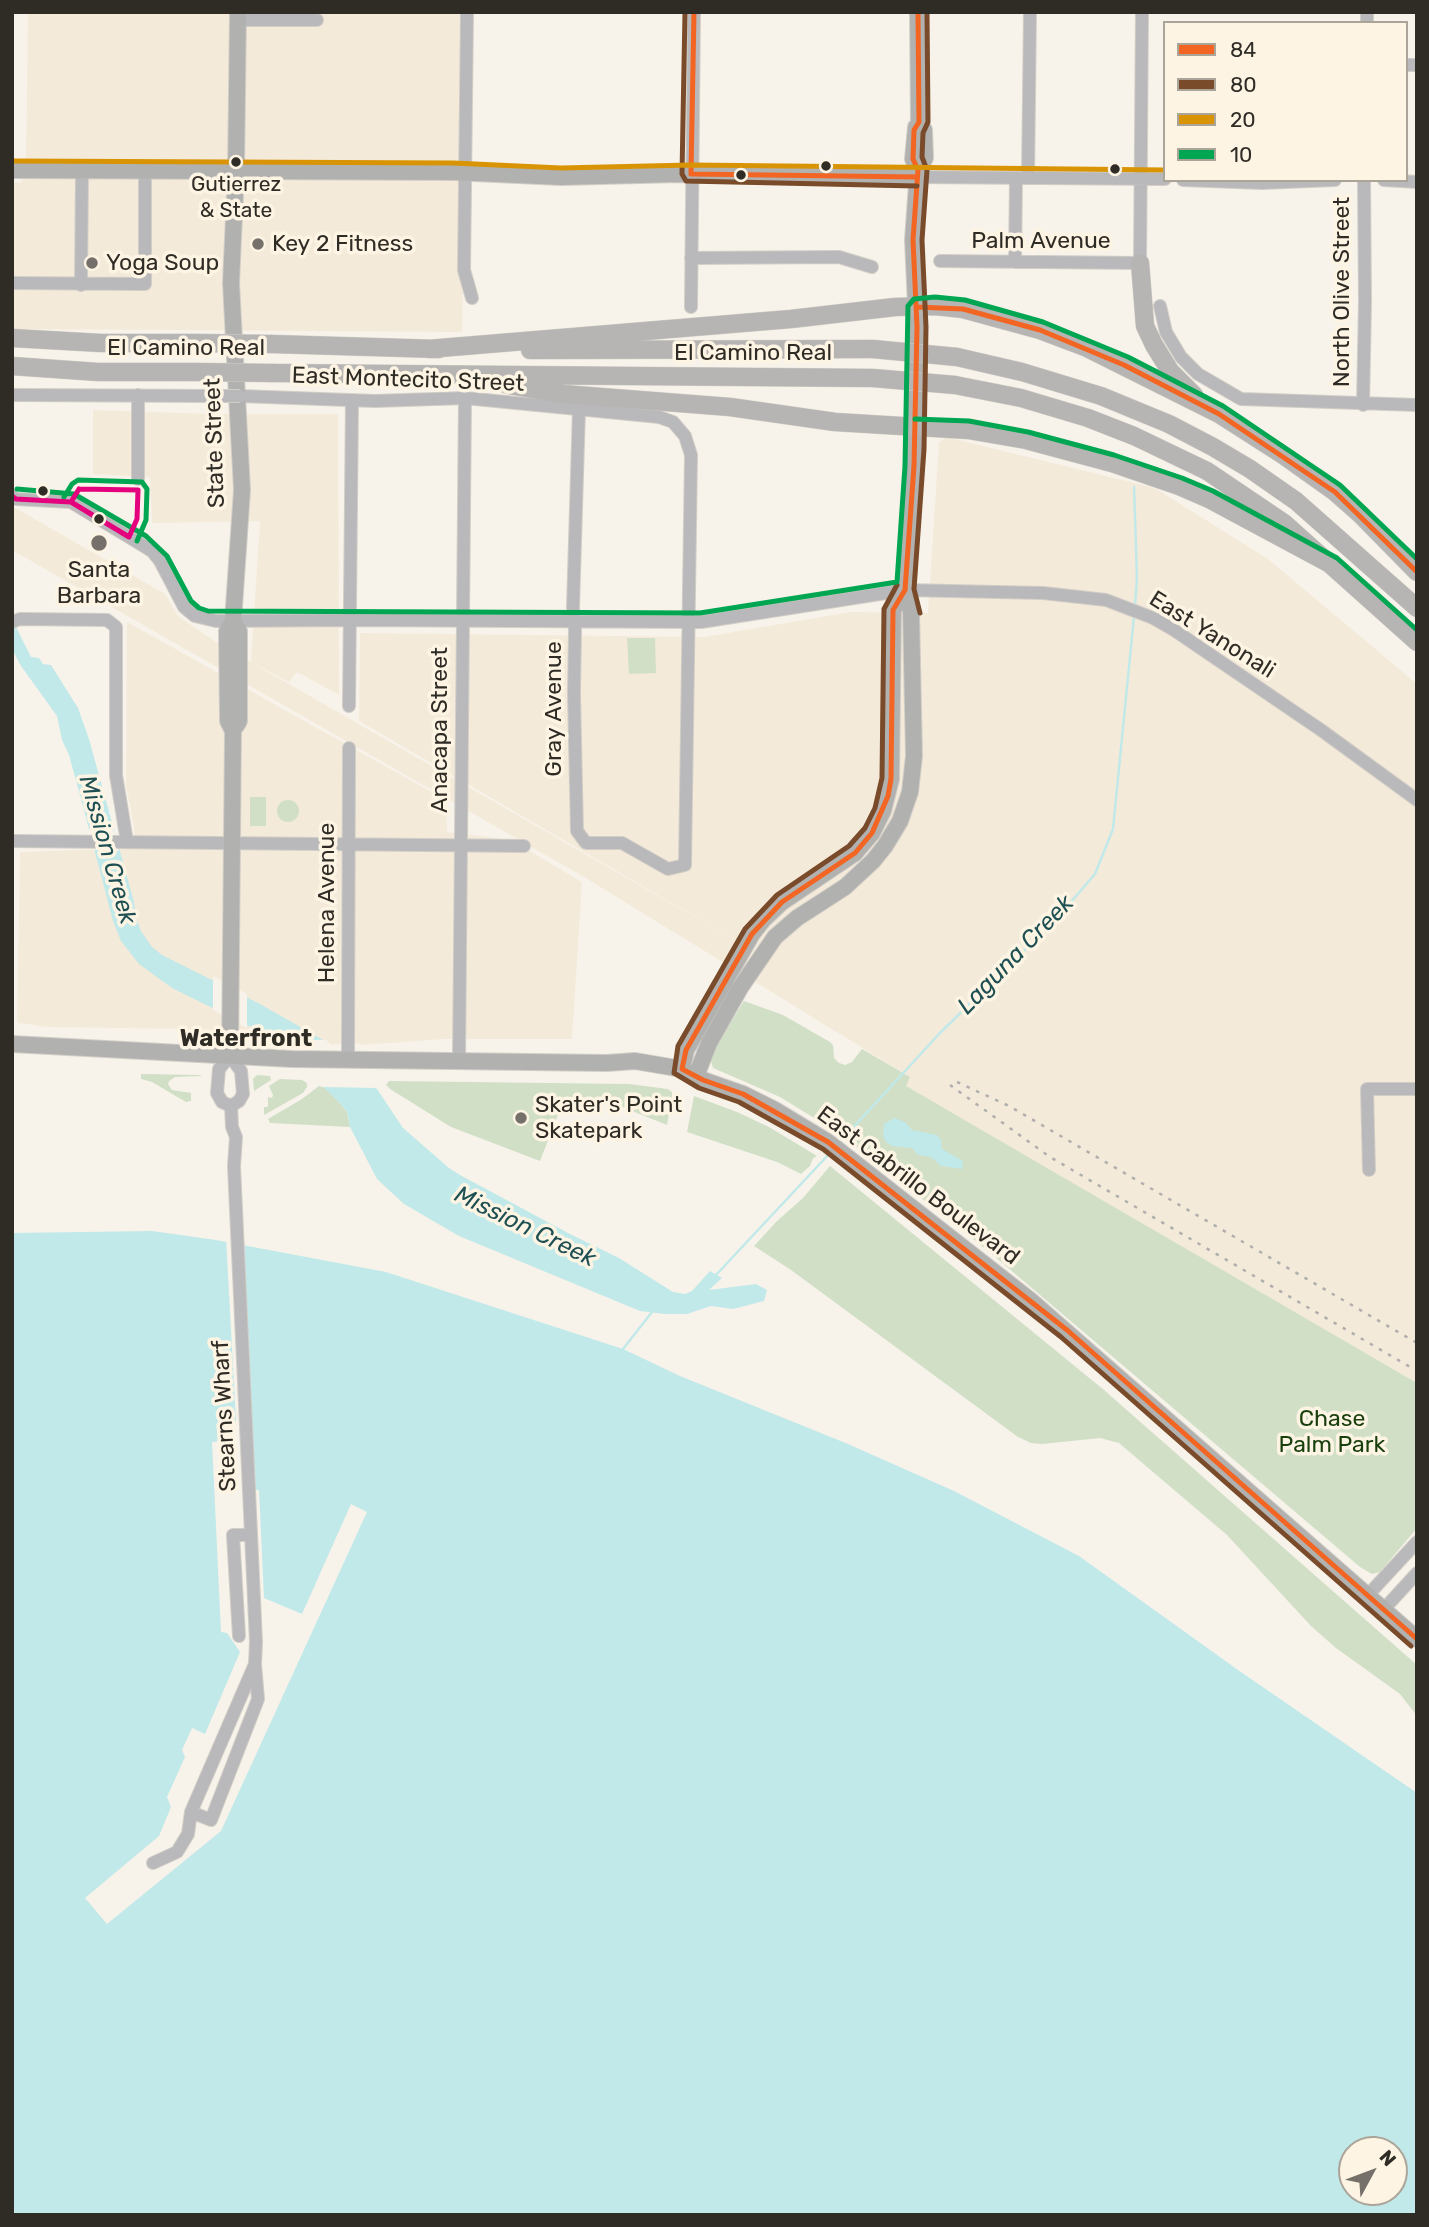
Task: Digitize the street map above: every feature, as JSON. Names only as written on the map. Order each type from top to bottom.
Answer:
[{"type":"highway","points":[[1140,263],[1145,326],[1154,345],[1181,383],[1219,414]]},
{"type":"highway","points":[[428,349],[917,307],[963,309],[1040,330],[1124,365],[1219,414],[1335,492],[1417,572]]},
{"type":"highway","name":"El Camino Real","points":[[12,338],[101,343],[272,344],[537,351],[873,349],[957,357],[1022,372],[1101,396],[1147,414],[1213,447],[1296,500],[1417,608]]},
{"type":"highway","name":"El Camino Real","points":[[12,366],[98,372],[873,378],[955,385],[1064,410],[1156,446],[1207,471],[1284,523],[1417,642]]},
{"type":"highway","points":[[484,377],[509,385],[563,394],[730,407],[835,422],[968,430],[1027,439],[1156,477],[1209,499],[1332,565]]},
{"type":"main road","points":[[689,1072],[686,1050],[752,934],[782,902],[855,853],[872,833],[883,811],[891,779],[893,610],[905,590],[913,496],[917,307],[913,240],[918,174],[914,164],[914,130],[919,122],[918,12]]},
{"type":"main road","name":"State Street","points":[[230,1056],[233,731],[228,721],[226,644],[227,631],[233,621],[242,490],[232,293],[238,16]]},
{"type":"main road","points":[[12,170],[466,173],[561,177],[918,174]]},
{"type":"main road","name":"East Cabrillo Boulevard","points":[[12,1044],[292,1059],[635,1061],[689,1072],[743,1094],[828,1142],[1067,1330],[1417,1639]]},
{"type":"street","points":[[467,12],[464,270],[472,298]]},
{"type":"street","points":[[691,307],[694,12]]},
{"type":"street","points":[[1016,262],[1030,12]]},
{"type":"street","points":[[1140,263],[1142,12]]},
{"type":"street","points":[[238,16],[317,20]]},
{"type":"street","points":[[81,285],[82,171]]},
{"type":"street","points":[[12,284],[145,284],[145,172]]},
{"type":"street","points":[[918,174],[1163,179]]},
{"type":"street","points":[[1236,182],[1286,182]]},
{"type":"street","name":"North Olive Street","points":[[1363,405],[1364,182]]},
{"type":"street","points":[[691,258],[839,257],[872,267]]},
{"type":"street","name":"Palm Avenue","points":[[940,261],[1140,263]]},
{"type":"street","points":[[1160,306],[1166,332],[1181,357],[1198,374],[1241,399],[1417,405]]},
{"type":"street","name":"East Montecito Street","points":[[12,395],[240,396],[352,400],[465,398],[659,417],[673,422],[685,436],[691,455],[689,622]]},
{"type":"street","points":[[138,395],[138,479]]},
{"type":"street","name":"Anacapa Street","points":[[459,1062],[465,398]]},
{"type":"street","points":[[349,706],[352,400]]},
{"type":"street","name":"Gray Avenue","points":[[579,409],[574,622],[576,825],[586,843],[622,843],[668,869],[685,865],[689,622]]},
{"type":"street","name":"East Yanonali","points":[[12,496],[16,499],[71,502],[152,551],[169,576],[184,607],[195,616],[207,620],[689,622],[905,590],[1043,593],[1089,597],[1122,605],[1174,630],[1321,730],[1417,800]]},
{"type":"street","points":[[14,621],[102,620],[113,623],[117,634],[116,775],[122,841]]},
{"type":"street","name":"Helena Avenue","points":[[347,1059],[349,748]]},
{"type":"street","points":[[12,841],[524,846]]},
{"type":"street","name":"Stearns Wharf","points":[[191,1812],[211,1820],[258,1699],[234,1166],[236,1137],[232,1127],[231,1106],[243,1094],[241,1070],[230,1056],[219,1069],[217,1093],[222,1102],[231,1106]]},
{"type":"street","points":[[1369,1170],[1367,1089],[1417,1089]]},
{"type":"street","points":[[239,1636],[233,1535],[251,1535]]},
{"type":"street","points":[[1368,1595],[1417,1542]]},
{"type":"street","points":[[1384,1609],[1417,1573]]},
{"type":"street","name":"Stearns Wharf","points":[[153,1863],[177,1852],[188,1834],[191,1812],[255,1664]]},
{"type":"shaded area","points":[[28,12],[469,12],[462,332],[12,329],[12,182],[21,183],[26,156]]},
{"type":"shaded area","points":[[93,410],[338,414],[339,695],[297,672],[289,682],[251,662],[260,521],[152,523],[150,477],[93,474]]},
{"type":"shaded area","points":[[946,437],[1155,488],[1268,559],[1417,684],[1417,1383],[905,1086],[910,1077],[584,877],[12,550],[12,506],[165,594],[178,616],[214,641],[749,948],[359,721],[360,633],[704,637],[851,612],[928,613],[939,443]]},
{"type":"shaded area","points":[[127,622],[446,800],[447,832],[511,840],[582,882],[572,1039],[445,1039],[324,1045],[198,1037],[187,1029],[48,1027],[19,1023],[20,852],[135,848],[126,785]]},
{"type":"green space","points":[[627,638],[655,638],[656,673],[629,674]]},
{"type":"green space","points":[[250,797],[266,797],[266,826],[250,826]]},
{"type":"green space","points":[[288,800],[296,803],[299,811],[296,819],[288,822],[280,819],[277,811],[280,803]]},
{"type":"green space","name":"Chase Palm Park","points":[[744,1001],[783,1015],[830,1042],[833,1045],[834,1058],[839,1063],[845,1065],[852,1062],[862,1049],[910,1077],[906,1086],[1417,1383],[1417,1528],[1380,1572],[1372,1574],[1360,1567],[993,1255],[865,1153],[780,1097],[713,1068],[711,1054]]},
{"type":"green space","points":[[141,1074],[202,1076],[175,1077],[169,1081],[172,1090],[191,1093],[191,1101],[186,1102],[152,1082],[141,1079]]},
{"type":"green space","points":[[257,1075],[270,1076],[271,1080],[254,1091],[253,1079]]},
{"type":"green space","points":[[280,1079],[302,1080],[307,1083],[307,1087],[303,1093],[264,1115],[264,1107],[268,1107],[268,1097],[272,1098],[273,1095],[269,1086]]},
{"type":"green space","points":[[389,1081],[629,1084],[668,1089],[672,1092],[672,1097],[667,1125],[597,1097],[594,1109],[580,1115],[561,1107],[540,1161],[451,1127],[390,1089],[386,1085]]},
{"type":"green space","points":[[319,1086],[326,1088],[341,1104],[347,1112],[350,1127],[270,1123],[268,1119]]},
{"type":"green space","points":[[694,1096],[769,1127],[817,1156],[801,1174],[777,1162],[687,1132]]},
{"type":"green space","name":"Chase Palm Park","points":[[830,1166],[1104,1390],[1417,1665],[1417,1716],[1400,1694],[1336,1648],[1311,1626],[1227,1535],[1119,1443],[1100,1438],[1042,1444],[1031,1443],[1018,1437],[791,1270],[754,1246],[803,1198]]},
{"type":"water","name":"Mission Creek","points":[[12,619],[31,657],[51,665],[78,708],[89,739],[134,902],[136,918],[152,947],[162,955],[260,1004],[325,1041],[377,1089],[403,1128],[460,1175],[619,1258],[673,1292],[685,1294],[692,1291],[710,1271],[722,1278],[709,1290],[756,1284],[767,1290],[764,1301],[733,1309],[711,1306],[687,1314],[640,1311],[459,1236],[404,1204],[377,1179],[350,1127],[347,1112],[273,1038],[172,988],[139,964],[121,941],[113,921],[57,716],[12,649]]},
{"type":"water","points":[[894,1118],[905,1122],[912,1130],[937,1135],[942,1149],[963,1161],[962,1169],[941,1166],[931,1157],[918,1155],[912,1148],[887,1143],[883,1136],[884,1124]]},
{"type":"water","points":[[152,1231],[216,1240],[386,1272],[623,1349],[680,1376],[848,1444],[954,1491],[1079,1556],[1417,1793],[1417,2215],[12,2215],[12,1233]]},
{"type":"pier","points":[[86,829],[114,830],[119,851],[92,850]]},
{"type":"pier","points":[[213,976],[247,994],[247,1028],[213,1010]]},
{"type":"pier","points":[[270,1039],[326,1040],[378,1088],[323,1087]]},
{"type":"pier","points":[[226,1238],[244,1242],[255,1490],[259,1490],[264,1598],[302,1614],[351,1504],[367,1512],[221,1831],[107,1924],[85,1898],[159,1836],[171,1807],[167,1797],[185,1757],[182,1750],[192,1728],[205,1734],[240,1652],[227,1633],[221,1632],[212,1442],[232,1441],[232,1422],[236,1421]]},
{"type":"waterway","name":"Laguna Creek","points":[[1134,487],[1137,578],[1135,606]]},
{"type":"waterway","name":"Laguna Creek","points":[[839,1143],[939,1034],[1058,917],[1095,874],[1113,829],[1134,616]]},
{"type":"waterway","name":"Laguna Creek","points":[[715,1276],[830,1153]]},
{"type":"waterway","points":[[623,1349],[652,1312]]},
{"type":"railway","points":[[957,1082],[1009,1106],[1417,1343]]},
{"type":"railway","points":[[950,1085],[1050,1157],[1417,1371]]},
{"type":"transit line","name":"80","points":[[685,12],[682,174],[686,181],[917,186]]},
{"type":"transit line","name":"84","points":[[694,12],[691,174],[917,177]]},
{"type":"transit line","name":"84","points":[[918,12],[919,122],[914,130],[913,159],[918,170],[913,240],[917,327],[914,466],[905,590],[893,610],[891,779],[888,796],[872,833],[855,853],[782,902],[752,934],[686,1050],[682,1069],[703,1080],[743,1094],[828,1142],[1067,1330],[1417,1639]]},
{"type":"transit line","name":"80","points":[[920,613],[914,589],[924,449],[926,327],[922,240],[927,170],[922,157],[923,133],[928,122],[927,12]]},
{"type":"transit line","name":"20","points":[[12,161],[453,163],[561,168],[691,165],[1163,170]]},
{"type":"transit line","name":"10","points":[[17,489],[74,494],[146,536],[167,556],[191,601],[208,611],[700,613],[897,582],[905,466],[908,306],[914,299],[935,297],[965,300],[1043,322],[1128,357],[1223,406],[1340,485],[1417,559]]},
{"type":"transit line","name":"84","points":[[917,307],[963,309],[1040,330],[1124,365],[1219,414],[1335,492],[1417,572]]},
{"type":"transit line","name":"10","points":[[915,419],[969,421],[1028,432],[1114,455],[1213,491],[1337,558],[1417,630]]},
{"type":"transit line","name":"10","points":[[64,497],[78,480],[142,482],[147,489],[146,520],[137,541]]},
{"type":"transit line","points":[[79,489],[138,490],[137,519],[129,537],[71,502],[79,489]]},
{"type":"transit line","points":[[12,496],[16,499],[71,502]]},
{"type":"transit line","name":"80","points":[[897,585],[884,609],[882,778],[875,808],[865,828],[849,846],[777,895],[745,929],[678,1046],[674,1073],[699,1088],[739,1102],[823,1149],[1061,1337],[1411,1646]]},
{"type":"place","name":"Gutierrez & State","points":[[236,162]]},
{"type":"place","name":"Key 2 Fitness","points":[[258,244]]},
{"type":"place","name":"Yoga Soup","points":[[92,263]]},
{"type":"place","name":"Santa Barbara","points":[[99,543]]},
{"type":"place","name":"Skater's Point Skatepark","points":[[521,1118]]},
{"type":"district","name":"Waterfront","points":[[246,1039]]}]
